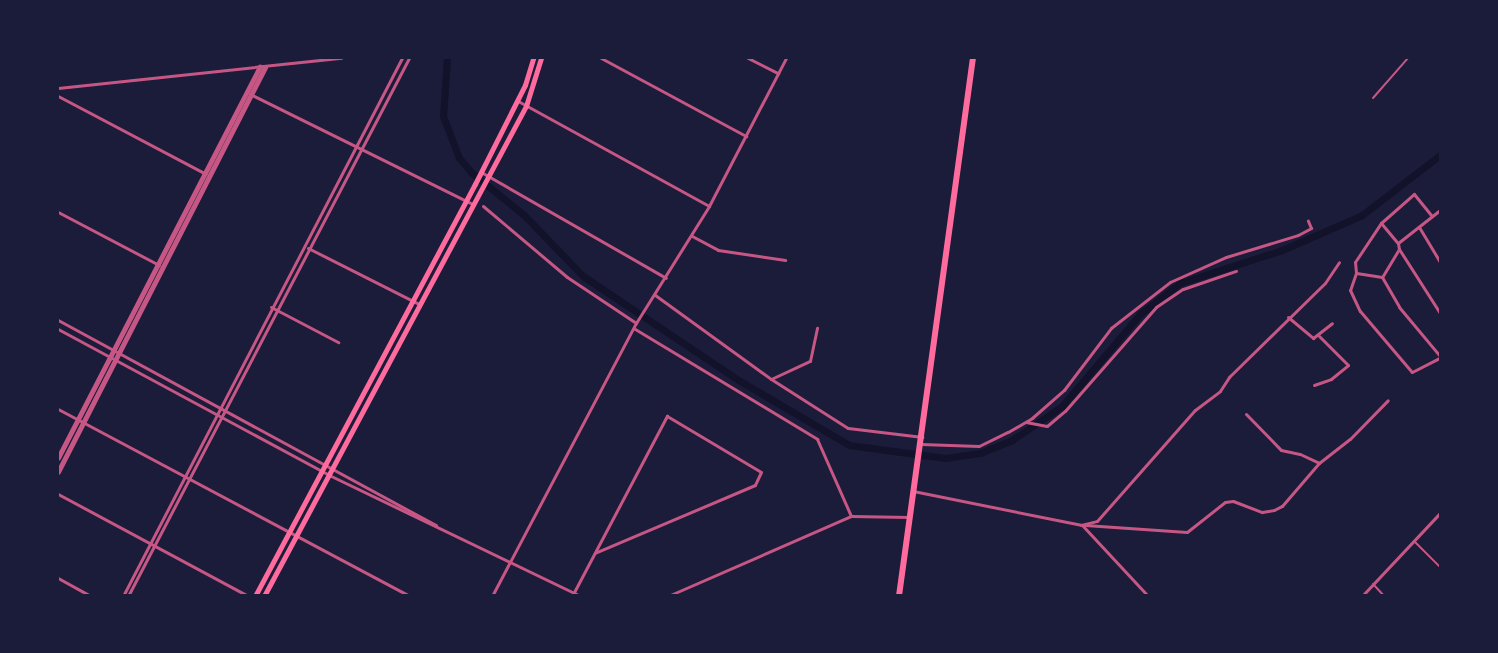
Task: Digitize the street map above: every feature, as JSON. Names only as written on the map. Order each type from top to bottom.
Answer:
[{"type":"main road","points":[[264,596],[328,475],[326,468],[411,300],[466,201],[518,101],[533,58]]},
{"type":"main road","points":[[255,596],[488,178],[526,106],[541,58]]},
{"type":"main road","points":[[900,596],[909,516],[922,437],[973,58]]},
{"type":"street","points":[[58,88],[262,68],[341,58]]},
{"type":"street","points":[[128,596],[218,411],[402,58]]},
{"type":"street","points":[[123,596],[190,478],[276,309],[409,58]]},
{"type":"street","points":[[601,58],[746,136]]},
{"type":"street","points":[[748,58],[778,73]]},
{"type":"street","points":[[492,596],[635,329],[636,323],[666,278],[709,206],[786,58]]},
{"type":"street","points":[[58,458],[109,356],[209,176],[251,94],[262,68]]},
{"type":"street","points":[[251,94],[362,146],[474,204]]},
{"type":"street","points":[[58,96],[209,176]]},
{"type":"street","points":[[518,101],[709,206]]},
{"type":"street","points":[[481,172],[488,178],[666,278]]},
{"type":"street","points":[[1356,273],[1382,278],[1401,309],[1440,357],[1412,372],[1360,311],[1350,290],[1356,273],[1355,262],[1380,223],[1414,194],[1432,216]]},
{"type":"street","points":[[483,206],[566,278],[636,323]]},
{"type":"street","points":[[1398,243],[1440,210]]},
{"type":"street","points":[[58,212],[160,265]]},
{"type":"street","points":[[921,444],[978,446],[1025,422],[1064,390],[1112,328],[1170,282],[1226,257],[1298,235],[1311,228],[1308,221]]},
{"type":"street","points":[[1380,223],[1398,243],[1399,249],[1440,313]]},
{"type":"street","points":[[1419,227],[1440,262]]},
{"type":"street","points":[[692,236],[718,250],[785,260]]},
{"type":"street","points":[[303,246],[419,304]]},
{"type":"street","points":[[1382,278],[1399,249]]},
{"type":"street","points":[[1081,524],[1096,521],[1104,513],[1195,410],[1220,391],[1229,377],[1308,297],[1325,283],[1339,262]]},
{"type":"street","points":[[58,472],[160,265]]},
{"type":"street","points":[[1025,422],[1047,426],[1066,411],[1156,307],[1183,289],[1236,271]]},
{"type":"street","points":[[655,295],[771,379],[848,428],[922,437]]},
{"type":"street","points":[[271,307],[338,342]]},
{"type":"street","points":[[1288,318],[1313,338],[1319,336],[1332,323]]},
{"type":"street","points":[[58,320],[113,350],[222,415],[510,562]]},
{"type":"street","points":[[771,379],[810,361],[817,328]]},
{"type":"street","points":[[58,329],[218,411],[224,411],[326,468]]},
{"type":"street","points":[[635,329],[816,439],[851,516]]},
{"type":"street","points":[[1314,385],[1331,379],[1348,365],[1319,336]]},
{"type":"street","points":[[914,491],[1081,524],[1187,532],[1225,502],[1233,501],[1262,512],[1274,510],[1288,501],[1320,463],[1350,439],[1388,400]]},
{"type":"street","points":[[58,409],[290,532],[296,538],[409,596]]},
{"type":"street","points":[[1246,414],[1281,450],[1300,454],[1320,463]]},
{"type":"street","points":[[573,593],[667,416],[760,468],[762,477],[755,485],[595,553]]},
{"type":"street","points":[[328,475],[580,596]]},
{"type":"street","points":[[58,494],[248,596]]},
{"type":"street","points":[[1362,596],[1440,513]]},
{"type":"street","points":[[668,596],[851,516],[909,516]]},
{"type":"street","points":[[1081,524],[1148,596]]},
{"type":"street","points":[[58,578],[91,596]]},
{"type":"lane","points":[[1373,98],[1408,58]]},
{"type":"lane","points":[[1414,541],[1440,567]]},
{"type":"lane","points":[[1373,584],[1384,596]]},
{"type":"waterway","points":[[447,58],[443,116],[459,158],[472,173],[524,215],[583,276],[740,381],[849,445],[945,458],[980,453],[1012,440],[1062,406],[1140,314],[1180,283],[1282,250],[1362,215],[1440,155]]}]
